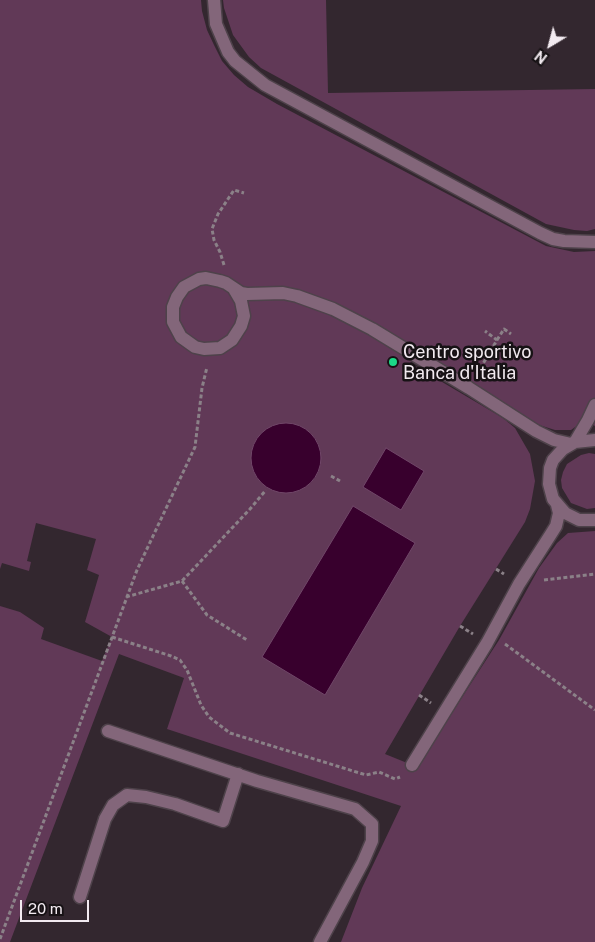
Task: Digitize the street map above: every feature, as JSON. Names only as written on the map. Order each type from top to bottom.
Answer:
[{"type":"lane","points":[[214,0],[216,24],[228,52],[235,61],[265,85],[540,233],[553,239],[564,241],[595,242]]},
{"type":"lane","points":[[266,293],[248,304],[242,326],[232,340],[220,348],[195,347],[180,337],[173,322],[173,307],[176,297],[190,283],[206,278],[220,281],[241,293],[247,294],[266,293],[283,293],[297,296],[333,309],[372,329],[536,431],[554,440],[573,443],[595,440]]},
{"type":"lane","points":[[234,288],[241,301],[244,316]]},
{"type":"lane","points":[[595,405],[573,443],[562,449],[554,460],[548,484],[550,494],[565,513],[574,518],[587,521],[595,520]]},
{"type":"lane","points":[[588,420],[590,435],[595,440]]},
{"type":"lane","points":[[536,431],[550,444],[554,460]]},
{"type":"lane","points":[[412,765],[556,526],[559,513],[557,505]]},
{"type":"lane","points":[[551,534],[563,522],[574,518]]},
{"type":"lane","points":[[108,731],[238,774],[355,809],[372,824],[372,841],[364,862],[320,942]]},
{"type":"lane","points":[[80,897],[105,819],[113,806],[127,795],[146,797],[175,804],[223,821],[238,774]]},
{"type":"path","points":[[220,281],[224,264],[214,240],[212,229],[218,214],[234,190],[244,193]]},
{"type":"path","points":[[469,388],[504,329],[511,334]]},
{"type":"path","points":[[485,331],[497,340]]},
{"type":"path","points":[[0,939],[126,597],[161,518],[184,475],[195,447],[202,388],[212,349]]},
{"type":"path","points":[[331,476],[340,480]]},
{"type":"path","points":[[126,597],[182,581],[250,510],[266,490]]},
{"type":"path","points":[[524,577],[558,580],[595,574]]},
{"type":"path","points":[[182,581],[207,615],[247,640]]},
{"type":"path","points":[[491,634],[595,710]]},
{"type":"path","points":[[112,637],[180,660],[187,670],[209,717],[230,733],[366,776],[379,772],[395,779],[404,776],[412,765]]},
{"type":"shaded area","points":[[0,0],[201,0],[207,30],[222,61],[248,87],[546,246],[574,252],[595,251],[595,426],[585,420],[571,430],[555,430],[539,425],[418,352],[410,363],[503,418],[515,428],[530,454],[535,481],[530,509],[525,522],[460,626],[385,754],[417,767],[499,640],[539,568],[557,543],[568,533],[595,531],[595,942],[341,942],[362,888],[401,806],[167,729],[184,678],[119,654],[10,942],[0,942],[0,606],[20,612],[44,628],[41,639],[102,661],[112,637],[85,622],[99,575],[87,570],[96,539],[36,523],[27,561],[31,562],[29,571],[2,563],[0,569]]},
{"type":"shaded area","points":[[223,0],[326,0],[328,93],[595,89],[595,229],[587,231],[574,230],[546,224],[261,68],[249,57],[233,35]]},
{"type":"shaded area","points":[[286,423],[299,426],[311,433],[318,445],[321,458],[318,471],[311,483],[299,490],[286,493],[273,490],[261,483],[254,471],[251,458],[254,445],[261,433],[273,426]]},
{"type":"shaded area","points":[[386,448],[424,471],[401,510],[363,487]]},
{"type":"shaded area","points":[[595,454],[595,508],[587,509],[571,503],[562,488],[561,480],[567,464],[581,455]]},
{"type":"shaded area","points":[[353,506],[415,543],[325,695],[262,657]]},
{"type":"place","name":"Centro sportivo Banca d'Italia","points":[[393,362]]}]
